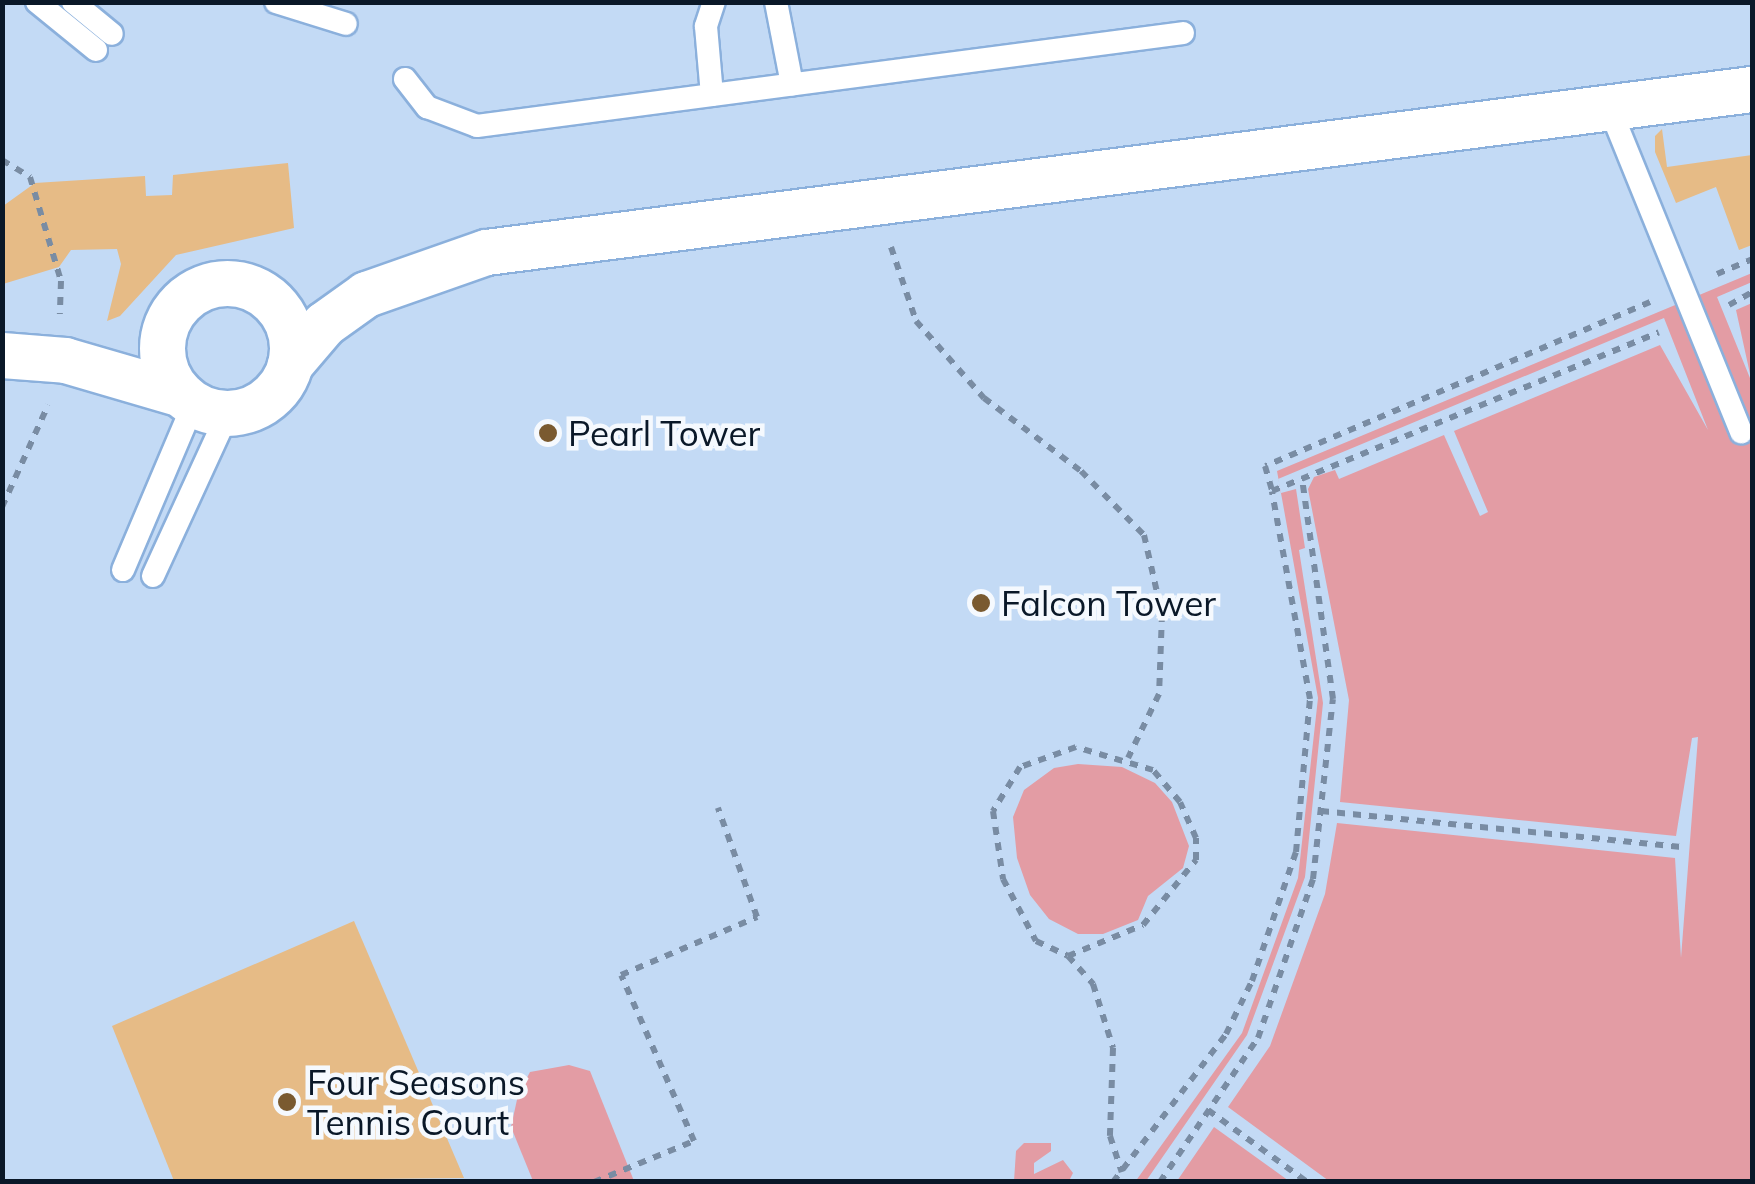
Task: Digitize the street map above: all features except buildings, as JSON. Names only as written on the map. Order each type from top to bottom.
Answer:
[{"type":"street","points":[[2,356],[65,360],[201,403],[262,402],[324,324],[366,294],[424,269],[504,250],[626,230],[878,206],[1752,89]]},
{"type":"street","points":[[65,360],[168,320],[206,286],[240,284],[270,299],[366,294]]},
{"type":"street","points":[[270,299],[291,336],[290,364]]},
{"type":"street","points":[[168,320],[163,358],[201,403]]},
{"type":"lane","points":[[37,2],[104,42],[73,2]]},
{"type":"lane","points":[[276,2],[346,24]]},
{"type":"lane","points":[[712,95],[706,26],[714,2]]},
{"type":"lane","points":[[776,2],[792,84]]},
{"type":"lane","points":[[406,79],[427,107],[476,126],[1183,33]]},
{"type":"lane","points":[[1610,109],[1741,432]]},
{"type":"lane","points":[[123,570],[201,403]]},
{"type":"lane","points":[[153,576],[201,403]]},
{"type":"path","points":[[878,206],[916,321],[984,398],[1081,470],[1144,535],[1162,614],[1158,694],[1128,758]]},
{"type":"path","points":[[1113,1182],[1226,1034],[1252,981],[1296,852],[1310,698],[1265,466],[1752,259]]},
{"type":"path","points":[[1728,303],[1752,292]]},
{"type":"path","points":[[1272,491],[1662,330]]},
{"type":"path","points":[[1160,1182],[1258,1038],[1313,879],[1333,699],[1302,478]]},
{"type":"path","points":[[1068,956],[1143,925],[1196,860],[1196,838],[1180,802],[1153,770],[1128,758],[1076,746],[1020,767],[993,811],[1003,879],[1036,941],[1068,956],[1094,984],[1113,1048],[1110,1136],[1122,1172]]},
{"type":"path","points":[[594,1182],[694,1140],[621,975],[757,917],[718,808]]},
{"type":"path","points":[[1321,810],[1681,846]]},
{"type":"path","points":[[1208,1110],[1307,1182]]},
{"type":"shaded area","points":[[1662,129],[1667,167],[1752,155],[1752,245],[1739,250],[1716,187],[1676,203],[1655,152],[1655,136]]},
{"type":"shaded area","points":[[288,163],[294,228],[176,255],[120,316],[107,321],[121,264],[117,249],[71,250],[59,267],[3,284],[3,206],[35,183],[145,176],[146,196],[172,195],[173,175]]},
{"type":"shaded area","points":[[1752,273],[1752,1181],[1135,1182],[1242,1033],[1298,878],[1318,698],[1277,471]]},
{"type":"shaded area","points":[[1078,764],[1122,767],[1155,783],[1172,802],[1189,846],[1183,868],[1148,896],[1138,920],[1103,934],[1078,934],[1049,919],[1030,895],[1017,858],[1013,817],[1024,790],[1054,768]]},
{"type":"shaded area","name":"Four Seasons Tennis Court","points":[[354,921],[464,1178],[174,1181],[112,1026]]},
{"type":"shaded area","points":[[569,1065],[590,1071],[634,1181],[533,1181],[511,1127],[518,1095],[530,1072]]},
{"type":"shaded area","points":[[1024,1143],[1051,1143],[1051,1151],[1034,1163],[1034,1174],[1063,1160],[1073,1173],[1069,1181],[1014,1181],[1016,1151]]},
{"type":"pier","points":[[1752,282],[1752,303],[1736,310],[1752,383],[1717,297]]},
{"type":"pier","points":[[1664,318],[1708,430],[1660,345],[1454,431],[1488,512],[1480,516],[1444,435],[1339,479],[1335,470],[1314,477],[1308,489],[1349,700],[1340,802],[1676,836],[1692,738],[1698,737],[1681,958],[1675,858],[1337,823],[1325,894],[1270,1046],[1228,1107],[1329,1181],[1289,1181],[1214,1127],[1177,1181],[1146,1181],[1247,1035],[1305,877],[1323,703],[1299,550],[1305,548],[1296,489],[1281,493],[1278,479]]},
{"type":"place","name":"Pearl Tower","points":[[548,433]]},
{"type":"place","name":"Falcon Tower","points":[[981,603]]},
{"type":"place","name":"Four Seasons Tennis Court","points":[[287,1102]]}]
